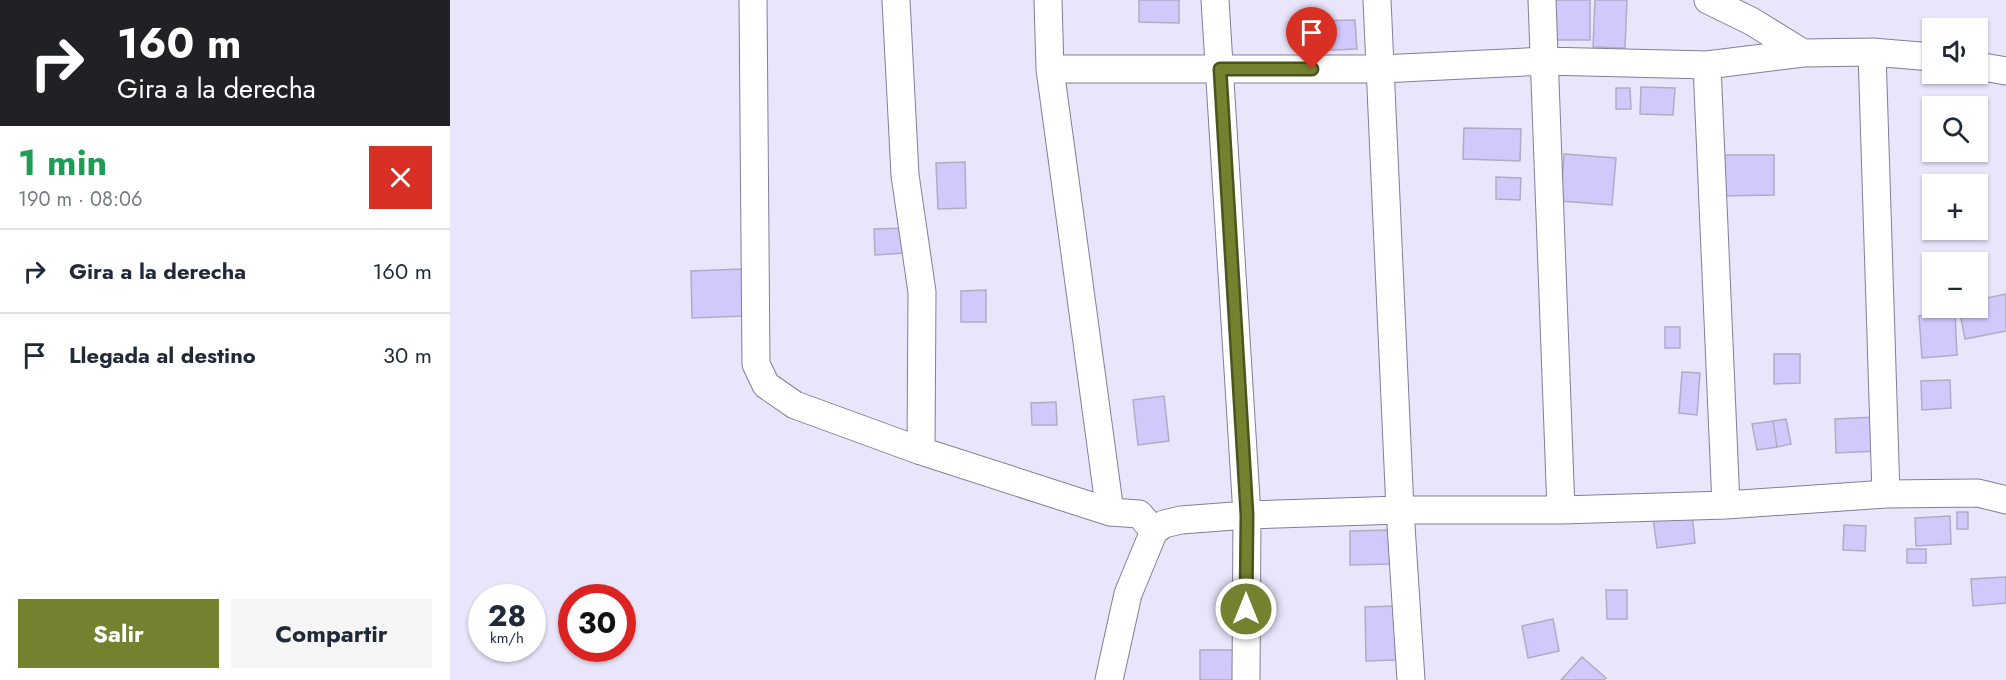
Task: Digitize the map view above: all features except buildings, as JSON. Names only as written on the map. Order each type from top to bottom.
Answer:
[{"type":"street","points":[[753,0],[756,364],[766,385],[795,405],[921,451],[1110,512],[1139,514],[1154,531]]},
{"type":"street","points":[[896,0],[905,175],[922,292],[921,451]]},
{"type":"street","points":[[1048,0],[1050,69],[1110,512]]},
{"type":"street","points":[[1215,0],[1247,515],[1246,680]]},
{"type":"street","points":[[1377,0],[1410,680]]},
{"type":"street","points":[[1542,0],[1561,510]]},
{"type":"street","points":[[1708,0],[1752,21],[1803,53]]},
{"type":"street","points":[[1050,69],[1381,69],[1545,60],[1707,65],[1803,53],[1872,52],[1922,56]]},
{"type":"street","points":[[1872,52],[1886,494]]},
{"type":"street","points":[[1707,65],[1726,505]]},
{"type":"street","points":[[1988,68],[2006,71]]},
{"type":"street","points":[[1109,680],[1128,594],[1154,531],[1164,524],[1181,520],[1247,515],[1400,510],[1561,510],[1726,505],[1886,494],[1978,493],[2006,500]]},
{"type":"route","points":[[1246,609],[1247,515],[1220,69],[1312,69]]}]
